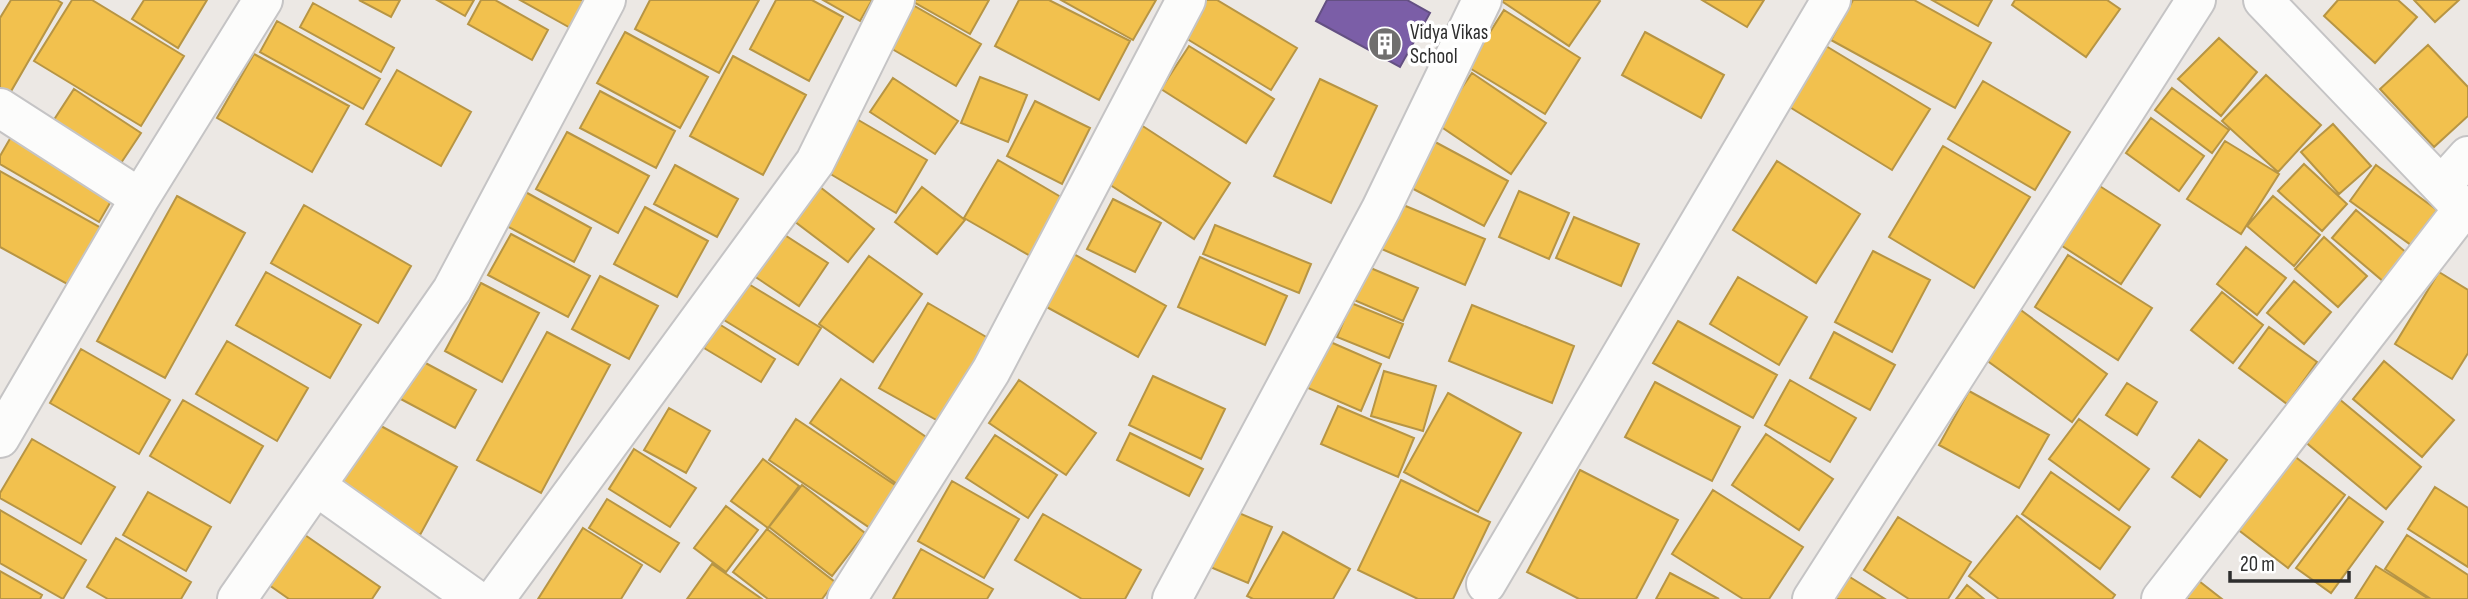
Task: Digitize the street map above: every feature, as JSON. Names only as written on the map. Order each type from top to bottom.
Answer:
[{"type":"street","points":[[0,438],[10,399],[140,198],[263,0]]},
{"type":"street","points":[[237,599],[452,289],[606,0]]},
{"type":"street","points":[[495,599],[815,162],[895,0]]},
{"type":"street","points":[[847,599],[991,371],[1186,0]]},
{"type":"street","points":[[1172,599],[1381,209],[1482,0]]},
{"type":"street","points":[[1486,584],[1831,0]]},
{"type":"street","points":[[1812,599],[2196,0]]},
{"type":"street","points":[[2278,5],[2458,203]]},
{"type":"street","points":[[0,108],[140,198]]},
{"type":"street","points":[[2161,599],[2458,203],[2468,156]]},
{"type":"street","points":[[316,486],[475,599]]},
{"type":"building: Homes","points":[[11,0],[57,0],[62,3],[6,100],[0,96],[0,18]]},
{"type":"building: Homes","points":[[72,0],[92,0],[184,56],[141,126],[34,61]]},
{"type":"building: Homes","points":[[144,0],[207,0],[178,48],[132,19]]},
{"type":"building: Homes","points":[[359,0],[400,0],[391,17]]},
{"type":"building: Homes","points":[[437,0],[474,0],[465,16]]},
{"type":"building: Homes","points":[[481,0],[495,0],[548,30],[532,60],[468,24]]},
{"type":"building: Homes","points":[[520,0],[590,0],[574,30]]},
{"type":"building: Homes","points":[[650,0],[759,0],[719,73],[635,29]]},
{"type":"building: Homes","points":[[776,0],[812,0],[843,17],[809,81],[750,49]]},
{"type":"building: Homes","points":[[823,0],[872,0],[860,21]]},
{"type":"building: Homes","points":[[904,0],[981,44],[956,86],[880,42]]},
{"type":"building: Homes","points":[[910,0],[989,0],[970,34]]},
{"type":"building: Homes","points":[[1019,0],[1049,0],[1130,41],[1099,100],[995,46]]},
{"type":"building: Homes","points":[[1061,0],[1156,0],[1133,40]]},
{"type":"building: Homes","points":[[1193,0],[1217,0],[1297,48],[1271,90],[1174,31]]},
{"type":"building: Homes","points":[[1500,0],[1599,0],[1600,1],[1569,46]]},
{"type":"building: Homes","points":[[1702,0],[1764,0],[1747,27]]},
{"type":"building: Homes","points":[[1853,0],[1914,0],[1991,43],[1955,108],[1831,40]]},
{"type":"building: Homes","points":[[1932,0],[1992,0],[1978,26]]},
{"type":"building: Homes","points":[[2015,0],[2107,0],[2120,9],[2086,57],[2012,5]]},
{"type":"building: Homes","points":[[2338,0],[2398,0],[2417,17],[2375,63],[2324,16]]},
{"type":"building: Homes","points":[[2414,0],[2459,0],[2435,22]]},
{"type":"building: Homes","points":[[313,3],[394,48],[381,72],[300,27]]},
{"type":"building: Homes","points":[[1504,10],[1580,58],[1545,114],[1468,67]]},
{"type":"building: Homes","points":[[277,21],[380,79],[363,109],[260,52]]},
{"type":"building: Homes","points":[[625,32],[708,77],[680,128],[597,83]]},
{"type":"building: Homes","points":[[1645,32],[1724,75],[1701,118],[1622,75]]},
{"type":"building: Homes","points":[[2219,38],[2257,72],[2221,116],[2178,79]]},
{"type":"building: Homes","points":[[2428,45],[2468,87],[2468,116],[2434,147],[2380,89]]},
{"type":"building: Homes","points":[[1189,46],[1274,99],[1246,143],[1161,89]]},
{"type":"building: Homes","points":[[1826,46],[1930,109],[1892,170],[1788,106]]},
{"type":"building: Homes","points":[[254,54],[349,106],[312,172],[217,118]]},
{"type":"building: Homes","points":[[733,56],[806,95],[763,175],[690,136]]},
{"type":"building: Homes","points":[[397,70],[471,112],[441,166],[366,124]]},
{"type":"building: Homes","points":[[1472,73],[1546,123],[1511,174],[1437,124]]},
{"type":"building: Homes","points":[[2266,75],[2321,125],[2278,172],[2222,121]]},
{"type":"building: Homes","points":[[980,77],[1027,95],[1008,142],[961,123]]},
{"type":"building: Homes","points":[[893,78],[958,121],[935,154],[870,112]]},
{"type":"building: Homes","points":[[1320,79],[1377,106],[1331,203],[1274,176]]},
{"type":"building: Homes","points":[[1983,81],[2070,132],[2035,190],[1948,139]]},
{"type":"building: Homes","points":[[2172,88],[2229,130],[2212,153],[2155,110]]},
{"type":"building: Homes","points":[[74,89],[141,133],[113,175],[46,132]]},
{"type":"building: Homes","points":[[600,91],[675,131],[656,168],[580,128]]},
{"type":"building: Homes","points":[[1035,101],[1090,128],[1062,184],[1007,156]]},
{"type":"building: Homes","points":[[848,114],[927,160],[896,213],[817,166]]},
{"type":"building: Homes","points":[[2151,118],[2204,156],[2179,191],[2126,153]]},
{"type":"building: Homes","points":[[1138,123],[1230,183],[1194,239],[1101,179]]},
{"type":"building: Homes","points":[[2333,124],[2371,166],[2339,194],[2301,152]]},
{"type":"building: Homes","points":[[15,130],[118,189],[99,222],[0,164],[0,156]]},
{"type":"building: Homes","points":[[567,132],[649,176],[618,233],[536,189]]},
{"type":"building: Homes","points":[[1424,136],[1508,181],[1484,226],[1400,182]]},
{"type":"building: Homes","points":[[2225,141],[2279,174],[2241,234],[2187,199]]},
{"type":"building: Homes","points":[[1943,146],[2030,197],[1974,288],[1889,237]]},
{"type":"building: Homes","points":[[998,160],[1066,200],[1032,257],[964,218]]},
{"type":"building: Homes","points":[[1777,161],[1860,214],[1816,283],[1733,230]]},
{"type":"building: Homes","points":[[2304,164],[2347,204],[2322,231],[2278,191]]},
{"type":"building: Homes","points":[[675,165],[738,199],[717,237],[654,204]]},
{"type":"building: Homes","points":[[2376,165],[2437,210],[2411,245],[2350,201]]},
{"type":"building: Homes","points":[[0,171],[101,228],[69,285],[0,247]]},
{"type":"building: Homes","points":[[2095,183],[2160,225],[2121,284],[2056,242]]},
{"type":"building: Homes","points":[[820,187],[874,229],[848,262],[794,221]]},
{"type":"building: Homes","points":[[922,187],[965,220],[937,254],[895,222]]},
{"type":"building: Homes","points":[[520,189],[591,228],[574,262],[501,223]]},
{"type":"building: Homes","points":[[1519,191],[1569,213],[1549,259],[1499,237]]},
{"type":"building: Homes","points":[[177,196],[245,233],[165,378],[97,341]]},
{"type":"building: Homes","points":[[2273,196],[2320,235],[2294,266],[2247,226]]},
{"type":"building: Homes","points":[[1113,199],[1161,223],[1135,272],[1087,249]]},
{"type":"building: Homes","points":[[1396,202],[1485,239],[1465,285],[1377,247]]},
{"type":"building: Homes","points":[[304,205],[411,266],[378,323],[271,263]]},
{"type":"building: Homes","points":[[645,207],[708,241],[677,297],[614,264]]},
{"type":"building: Homes","points":[[2356,210],[2408,254],[2384,282],[2332,238]]},
{"type":"building: Homes","points":[[1574,217],[1639,244],[1621,286],[1556,258]]},
{"type":"building: Homes","points":[[1215,225],[1311,264],[1299,293],[1203,254]]},
{"type":"building: Homes","points":[[777,230],[828,263],[799,306],[748,272]]},
{"type":"building: Homes","points":[[511,234],[590,276],[568,317],[488,275]]},
{"type":"building: Homes","points":[[2324,237],[2367,276],[2338,307],[2295,269]]},
{"type":"building: Homes","points":[[2246,247],[2286,278],[2257,315],[2217,284]]},
{"type":"building: Homes","points":[[1873,251],[1930,280],[1892,352],[1835,322]]},
{"type":"building: Homes","points":[[1072,253],[1166,306],[1138,357],[1043,305]]},
{"type":"building: Homes","points":[[2068,255],[2152,308],[2118,360],[2035,307]]},
{"type":"building: Homes","points":[[869,256],[922,294],[873,362],[819,324]]},
{"type":"building: Homes","points":[[1200,257],[1287,296],[1265,345],[1178,307]]},
{"type":"building: Homes","points":[[1354,261],[1418,288],[1403,321],[1340,294]]},
{"type":"building: Homes","points":[[266,272],[361,325],[330,378],[236,325]]},
{"type":"building: Homes","points":[[2439,272],[2468,290],[2468,353],[2452,379],[2395,344]]},
{"type":"building: Homes","points":[[600,276],[658,306],[629,359],[572,329]]},
{"type":"building: Homes","points":[[1738,277],[1807,317],[1779,365],[1710,324]]},
{"type":"building: Homes","points":[[742,280],[821,328],[798,365],[719,317]]},
{"type":"building: Homes","points":[[2294,281],[2331,312],[2304,344],[2267,313]]},
{"type":"building: Homes","points":[[481,283],[539,313],[502,382],[445,351]]},
{"type":"building: Homes","points":[[2222,292],[2263,325],[2233,363],[2191,330]]},
{"type":"building: Homes","points":[[928,303],[988,338],[940,422],[879,388]]},
{"type":"building: Homes","points":[[1351,303],[1403,324],[1389,358],[1337,337]]},
{"type":"building: Homes","points":[[1472,305],[1574,346],[1552,403],[1449,361]]},
{"type":"building: Homes","points":[[2018,308],[2107,374],[2072,422],[1982,357]]},
{"type":"building: Homes","points":[[1678,321],[1777,375],[1753,418],[1653,363]]},
{"type":"building: Homes","points":[[719,324],[775,359],[761,382],[704,348]]},
{"type":"building: Homes","points":[[2269,327],[2317,362],[2287,404],[2239,368]]},
{"type":"building: Homes","points":[[547,332],[610,365],[541,493],[477,460]]},
{"type":"building: Homes","points":[[1834,332],[1895,365],[1870,410],[1810,378]]},
{"type":"building: Homes","points":[[1312,334],[1381,364],[1361,411],[1292,381]]},
{"type":"building: Homes","points":[[227,341],[308,388],[277,441],[196,394]]},
{"type":"building: Homes","points":[[81,349],[170,400],[139,454],[50,403]]},
{"type":"building: Homes","points":[[418,359],[476,390],[455,428],[397,397]]},
{"type":"building: Homes","points":[[2384,361],[2454,420],[2422,457],[2353,399]]},
{"type":"building: Homes","points":[[1384,371],[1436,386],[1423,431],[1371,416]]},
{"type":"building: Homes","points":[[1153,376],[1225,409],[1201,459],[1129,425]]},
{"type":"building: Homes","points":[[841,379],[932,441],[900,486],[810,423]]},
{"type":"building: Homes","points":[[1019,380],[1096,433],[1066,475],[989,423]]},
{"type":"building: Homes","points":[[1790,380],[1856,418],[1830,462],[1765,425]]},
{"type":"building: Homes","points":[[1655,382],[1740,427],[1712,481],[1625,437]]},
{"type":"building: Homes","points":[[2127,383],[2157,402],[2137,435],[2106,415]]},
{"type":"building: Homes","points":[[1969,391],[2049,435],[2019,488],[1939,445]]},
{"type":"building: Homes","points":[[1448,393],[1521,433],[1478,512],[1404,472]]},
{"type":"building: Homes","points":[[2338,398],[2421,467],[2386,509],[2303,440]]},
{"type":"building: Homes","points":[[183,400],[263,446],[230,503],[150,456]]},
{"type":"building: Homes","points":[[1338,406],[1414,438],[1398,477],[1321,444]]},
{"type":"building: Homes","points":[[669,408],[710,431],[686,473],[644,450]]},
{"type":"building: Homes","points":[[366,418],[457,467],[420,535],[329,487]]},
{"type":"building: Homes","points":[[796,419],[904,491],[876,532],[769,460]]},
{"type":"building: Homes","points":[[2079,419],[2149,469],[2119,510],[2049,459]]},
{"type":"building: Homes","points":[[1130,433],[1203,469],[1189,496],[1117,460]]},
{"type":"building: Homes","points":[[1766,434],[1833,479],[1799,530],[1732,485]]},
{"type":"building: Homes","points":[[995,435],[1057,475],[1028,518],[966,478]]},
{"type":"building: Homes","points":[[32,439],[115,487],[81,544],[0,498],[0,493]]},
{"type":"building: Homes","points":[[2199,440],[2227,460],[2200,497],[2172,477]]},
{"type":"building: Homes","points":[[634,449],[696,488],[670,527],[609,489]]},
{"type":"building: Homes","points":[[2289,452],[2345,495],[2288,568],[2232,525]]},
{"type":"building: Homes","points":[[763,459],[799,486],[768,528],[731,501]]},
{"type":"building: Homes","points":[[1580,470],[1678,520],[1636,599],[1579,599],[1527,572]]},
{"type":"building: Homes","points":[[2051,472],[2130,527],[2100,569],[2022,514]]},
{"type":"building: Homes","points":[[1401,480],[1490,522],[1453,599],[1418,599],[1358,570]]},
{"type":"building: Homes","points":[[952,481],[1019,519],[984,578],[918,541]]},
{"type":"building: Homes","points":[[802,485],[865,533],[832,576],[769,527]]},
{"type":"building: Homes","points":[[2435,487],[2468,508],[2468,567],[2408,529]]},
{"type":"building: Homes","points":[[1713,490],[1803,547],[1769,599],[1743,599],[1672,554]]},
{"type":"building: Homes","points":[[148,492],[211,527],[186,571],[123,535]]},
{"type":"building: Homes","points":[[2349,497],[2383,522],[2331,593],[2296,568]]},
{"type":"building: Homes","points":[[607,499],[679,543],[660,572],[589,528]]},
{"type":"building: Homes","points":[[1213,502],[1272,527],[1248,583],[1189,558]]},
{"type":"building: Homes","points":[[726,506],[758,530],[726,572],[694,548]]},
{"type":"building: Homes","points":[[0,510],[86,560],[63,599],[0,563]]},
{"type":"building: Homes","points":[[1043,514],[1141,570],[1125,599],[1082,599],[1015,560]]},
{"type":"building: Homes","points":[[2017,516],[2115,595],[2112,599],[1999,599],[1969,576]]},
{"type":"building: Homes","points":[[1898,517],[1971,562],[1948,599],[1909,599],[1864,570]]},
{"type":"building: Homes","points":[[583,528],[642,565],[621,599],[538,599]]},
{"type":"building: Homes","points":[[767,529],[835,582],[822,599],[768,599],[733,572]]},
{"type":"building: Homes","points":[[1283,532],[1350,569],[1333,599],[1253,599],[1247,596]]},
{"type":"building: Homes","points":[[305,535],[380,587],[372,599],[289,599],[269,585]]},
{"type":"building: Homes","points":[[2407,535],[2468,575],[2468,599],[2431,599],[2385,569]]},
{"type":"building: Homes","points":[[116,538],[191,582],[181,599],[108,599],[87,587]]},
{"type":"building: Homes","points":[[921,549],[993,589],[987,599],[893,599]]},
{"type":"building: Homes","points":[[712,564],[762,599],[687,599]]},
{"type":"building: Homes","points":[[2376,566],[2429,599],[2355,599]]},
{"type":"building: Homes","points":[[0,571],[42,595],[40,599],[0,599]]},
{"type":"building: Homes","points":[[1670,573],[1719,599],[1656,599]]},
{"type":"building: Homes","points":[[1845,574],[1885,599],[1830,599]]},
{"type":"building: Homes","points":[[2190,574],[2222,599],[2171,599]]},
{"type":"building: Homes","points":[[1967,585],[1984,599],[1956,599]]},
{"type":"building: Offices","name":"Vidya Vikas School","points":[[1327,0],[1407,0],[1430,13],[1400,67],[1316,21]]},
{"type":"place","name":"Vidya Vikas School","points":[[1385,44]]}]
